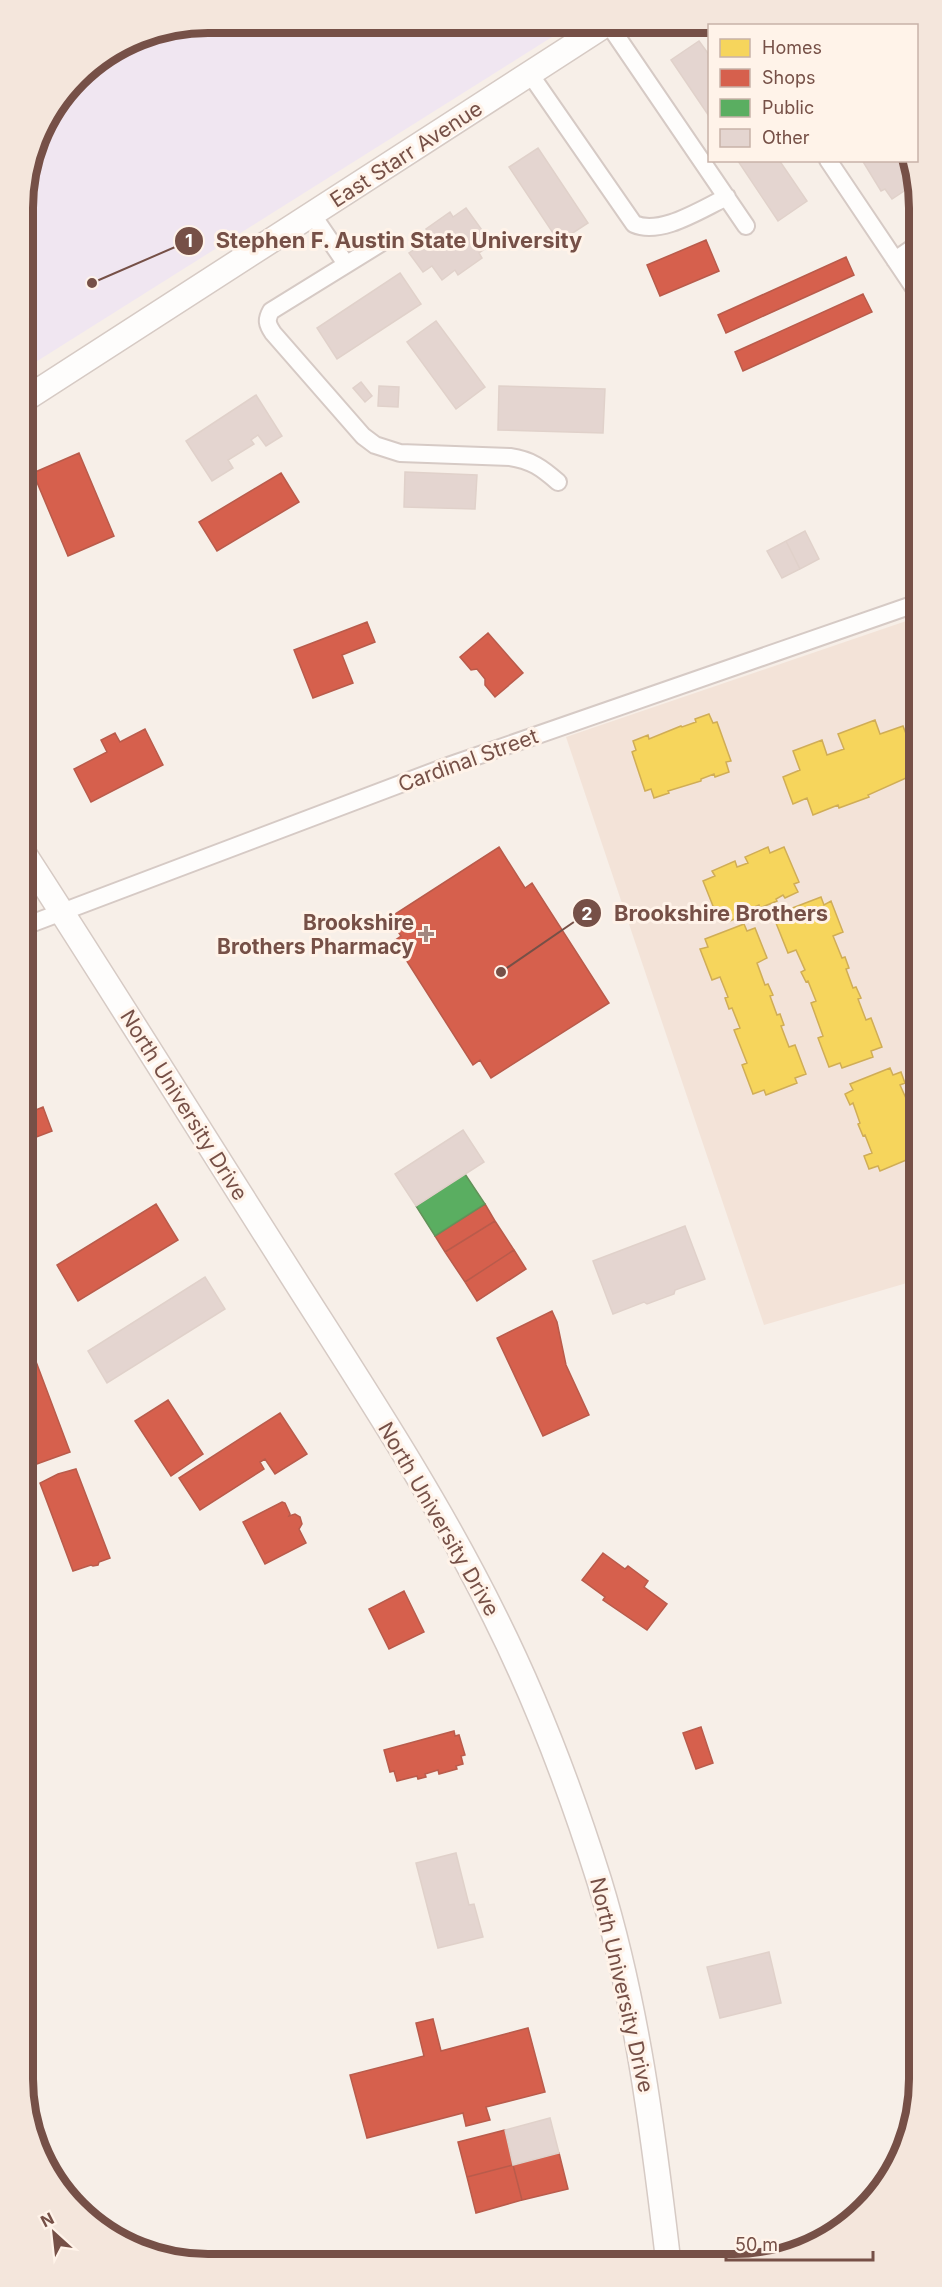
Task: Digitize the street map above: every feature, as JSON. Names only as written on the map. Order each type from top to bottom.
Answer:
[{"type":"main road","name":"East Starr Avenue","points":[[33,394],[595,33]]},
{"type":"main road","name":"North University Drive","points":[[33,868],[399,1446],[472,1573],[509,1647],[546,1731],[570,1796],[599,1881],[621,1963],[640,2048],[651,2114],[667,2254]]},
{"type":"street","points":[[613,33],[746,226]]},
{"type":"street","points":[[530,75],[634,224],[647,228],[660,226],[727,197]]},
{"type":"street","points":[[829,162],[909,281]]},
{"type":"street","points":[[312,214],[346,264]]},
{"type":"street","points":[[381,243],[279,305],[271,311],[267,318],[268,325],[363,436],[375,446],[400,453],[523,459],[533,462],[558,482]]},
{"type":"street","points":[[895,260],[909,251]]},
{"type":"street","name":"Cardinal Street","points":[[33,923],[459,762],[909,606]]},
{"type":"shaded area","points":[[558,33],[33,364],[33,197],[36,174],[46,141],[56,121],[84,84],[111,63],[141,46],[185,34]]},
{"type":"shaded area","points":[[909,620],[909,1282],[764,1325],[566,737]]},
{"type":"building: Homes","points":[[709,714],[713,723],[717,722],[731,761],[726,762],[729,772],[715,777],[714,774],[654,798],[651,789],[645,791],[632,752],[636,750],[633,741],[648,735],[649,739],[696,722],[695,719]]},
{"type":"building: Homes","points":[[875,720],[880,734],[903,726],[909,742],[909,777],[868,795],[869,797],[839,808],[838,805],[813,815],[807,798],[793,804],[783,777],[800,770],[793,751],[822,740],[827,755],[844,749],[838,734]]},
{"type":"building: Homes","points":[[768,847],[770,853],[784,847],[799,882],[794,884],[798,892],[785,898],[783,895],[776,899],[777,901],[760,908],[759,905],[736,915],[737,918],[725,923],[722,914],[717,916],[703,881],[715,876],[712,871],[735,861],[737,867],[748,863],[745,857]]},
{"type":"building: Homes","points":[[821,897],[824,905],[831,901],[843,932],[833,936],[842,958],[845,957],[849,968],[846,969],[853,988],[856,987],[861,998],[858,999],[866,1020],[871,1018],[882,1047],[871,1051],[873,1057],[842,1068],[840,1063],[829,1067],[818,1038],[823,1036],[811,1003],[816,1001],[808,981],[806,982],[801,972],[805,970],[796,950],[788,953],[776,923],[785,920],[782,912]]},
{"type":"building: Homes","points":[[744,924],[747,931],[755,928],[767,958],[757,963],[765,985],[768,984],[773,995],[770,996],[777,1015],[780,1014],[784,1025],[781,1026],[789,1047],[795,1045],[806,1074],[795,1078],[797,1083],[766,1095],[764,1090],[753,1094],[742,1065],[747,1063],[734,1030],[740,1028],[732,1008],[729,1009],[725,998],[728,997],[720,977],[712,980],[700,949],[708,947],[705,939]]},
{"type":"building: Homes","points":[[890,1068],[893,1075],[901,1072],[905,1083],[900,1085],[909,1105],[909,1159],[880,1171],[878,1166],[869,1169],[864,1156],[872,1153],[858,1124],[860,1123],[853,1103],[850,1105],[845,1094],[853,1090],[850,1084]]},
{"type":"building: Shops","points":[[706,240],[719,271],[660,296],[647,265]]},
{"type":"building: Shops","points":[[846,257],[854,275],[726,333],[718,315]]},
{"type":"building: Shops","points":[[863,294],[872,312],[743,371],[735,352]]},
{"type":"building: Shops","points":[[79,453],[114,536],[68,556],[33,473]]},
{"type":"building: Shops","points":[[281,473],[299,502],[217,551],[199,522]]},
{"type":"building: Shops","points":[[367,622],[375,642],[342,655],[353,683],[313,698],[294,650]]},
{"type":"building: Shops","points":[[488,633],[523,673],[495,697],[485,685],[485,679],[477,669],[471,670],[460,657]]},
{"type":"building: Shops","points":[[145,729],[163,765],[91,802],[74,769],[107,752],[101,740],[115,733],[120,742]]},
{"type":"building: Shops","points":[[499,847],[525,888],[532,883],[609,1003],[491,1078],[480,1060],[473,1065],[394,941],[401,936],[389,918]]},
{"type":"building: Shops","points":[[43,1107],[52,1131],[33,1138],[33,1111]]},
{"type":"building: Shops","points":[[156,1204],[178,1240],[78,1301],[57,1265]]},
{"type":"building: Shops","points":[[485,1204],[495,1221],[445,1252],[435,1236]]},
{"type":"building: Shops","points":[[495,1221],[514,1250],[465,1282],[445,1252]]},
{"type":"building: Shops","points":[[514,1250],[526,1269],[477,1301],[465,1282]]},
{"type":"building: Shops","points":[[552,1311],[557,1322],[566,1365],[589,1415],[543,1436],[497,1338]]},
{"type":"building: Shops","points":[[33,1354],[70,1452],[34,1465],[33,1462]]},
{"type":"building: Shops","points":[[168,1400],[203,1454],[171,1476],[135,1421]]},
{"type":"building: Shops","points":[[280,1413],[307,1454],[275,1474],[265,1459],[260,1462],[264,1469],[200,1510],[179,1478]]},
{"type":"building: Shops","points":[[76,1469],[110,1558],[99,1562],[98,1565],[73,1571],[40,1483],[58,1474]]},
{"type":"building: Shops","points":[[282,1502],[285,1503],[289,1516],[295,1514],[300,1517],[302,1524],[299,1529],[306,1543],[265,1564],[243,1522]]},
{"type":"building: Shops","points":[[603,1553],[625,1569],[628,1566],[648,1581],[644,1587],[667,1604],[647,1630],[603,1600],[605,1597],[582,1580]]},
{"type":"building: Shops","points":[[404,1591],[424,1632],[389,1649],[369,1609]]},
{"type":"building: Shops","points":[[701,1727],[713,1763],[696,1769],[683,1733]]},
{"type":"building: Shops","points":[[454,1731],[455,1736],[459,1735],[465,1755],[461,1756],[463,1764],[456,1766],[457,1769],[439,1774],[438,1770],[425,1774],[426,1777],[418,1779],[417,1776],[397,1781],[394,1771],[390,1772],[384,1750]]},
{"type":"building: Shops","points":[[433,2019],[441,2051],[528,2028],[545,2092],[486,2107],[490,2120],[466,2126],[463,2113],[367,2138],[350,2075],[424,2056],[416,2023]]},
{"type":"building: Shops","points":[[505,2130],[513,2165],[467,2177],[458,2142]]},
{"type":"building: Shops","points":[[559,2153],[568,2189],[522,2200],[513,2165]]},
{"type":"building: Shops","points":[[513,2165],[522,2200],[476,2213],[467,2177]]},
{"type":"building: Public","points":[[465,1174],[485,1204],[435,1236],[416,1206]]},
{"type":"building: Other","points":[[699,41],[708,53],[708,115],[671,60]]},
{"type":"building: Other","points":[[538,148],[588,223],[559,242],[509,167]]},
{"type":"building: Other","points":[[739,162],[780,162],[807,201],[778,221]]},
{"type":"building: Other","points":[[863,162],[903,162],[908,188],[892,199],[885,189],[881,191]]},
{"type":"building: Other","points":[[466,208],[492,244],[479,253],[482,258],[458,275],[455,270],[442,280],[432,266],[423,272],[409,253],[418,247],[416,244],[429,234],[426,229],[450,212],[453,217]]},
{"type":"building: Other","points":[[400,273],[421,304],[337,359],[317,328]]},
{"type":"building: Other","points":[[436,321],[485,387],[456,409],[407,342]]},
{"type":"building: Other","points":[[361,382],[372,396],[365,402],[353,388]]},
{"type":"building: Other","points":[[379,386],[399,387],[398,407],[378,406]]},
{"type":"building: Other","points":[[499,386],[605,389],[603,433],[498,430]]},
{"type":"building: Other","points":[[256,395],[282,436],[266,446],[258,435],[251,440],[254,444],[228,460],[233,468],[212,481],[186,441]]},
{"type":"building: Other","points":[[405,472],[477,475],[475,509],[404,507]]},
{"type":"building: Other","points":[[805,531],[819,559],[800,569],[786,541]]},
{"type":"building: Other","points":[[786,541],[800,569],[782,578],[767,551]]},
{"type":"building: Other","points":[[463,1130],[484,1162],[416,1206],[395,1174]]},
{"type":"building: Other","points":[[685,1226],[705,1279],[675,1290],[674,1294],[613,1314],[593,1261]]},
{"type":"building: Other","points":[[205,1277],[225,1309],[107,1383],[88,1351]]},
{"type":"building: Other","points":[[456,1853],[469,1905],[474,1904],[483,1937],[438,1948],[416,1863]]},
{"type":"building: Other","points":[[769,1952],[781,2003],[720,2018],[707,1967]]},
{"type":"building: Other","points":[[550,2118],[559,2153],[513,2165],[505,2130]]},
{"type":"place","name":"Stephen F. Austin State University","points":[[92,283]]},
{"type":"place","name":"Brookshire Brothers Pharmacy","points":[[426,934]]},
{"type":"place","name":"Brookshire Brothers","points":[[501,972]]}]
